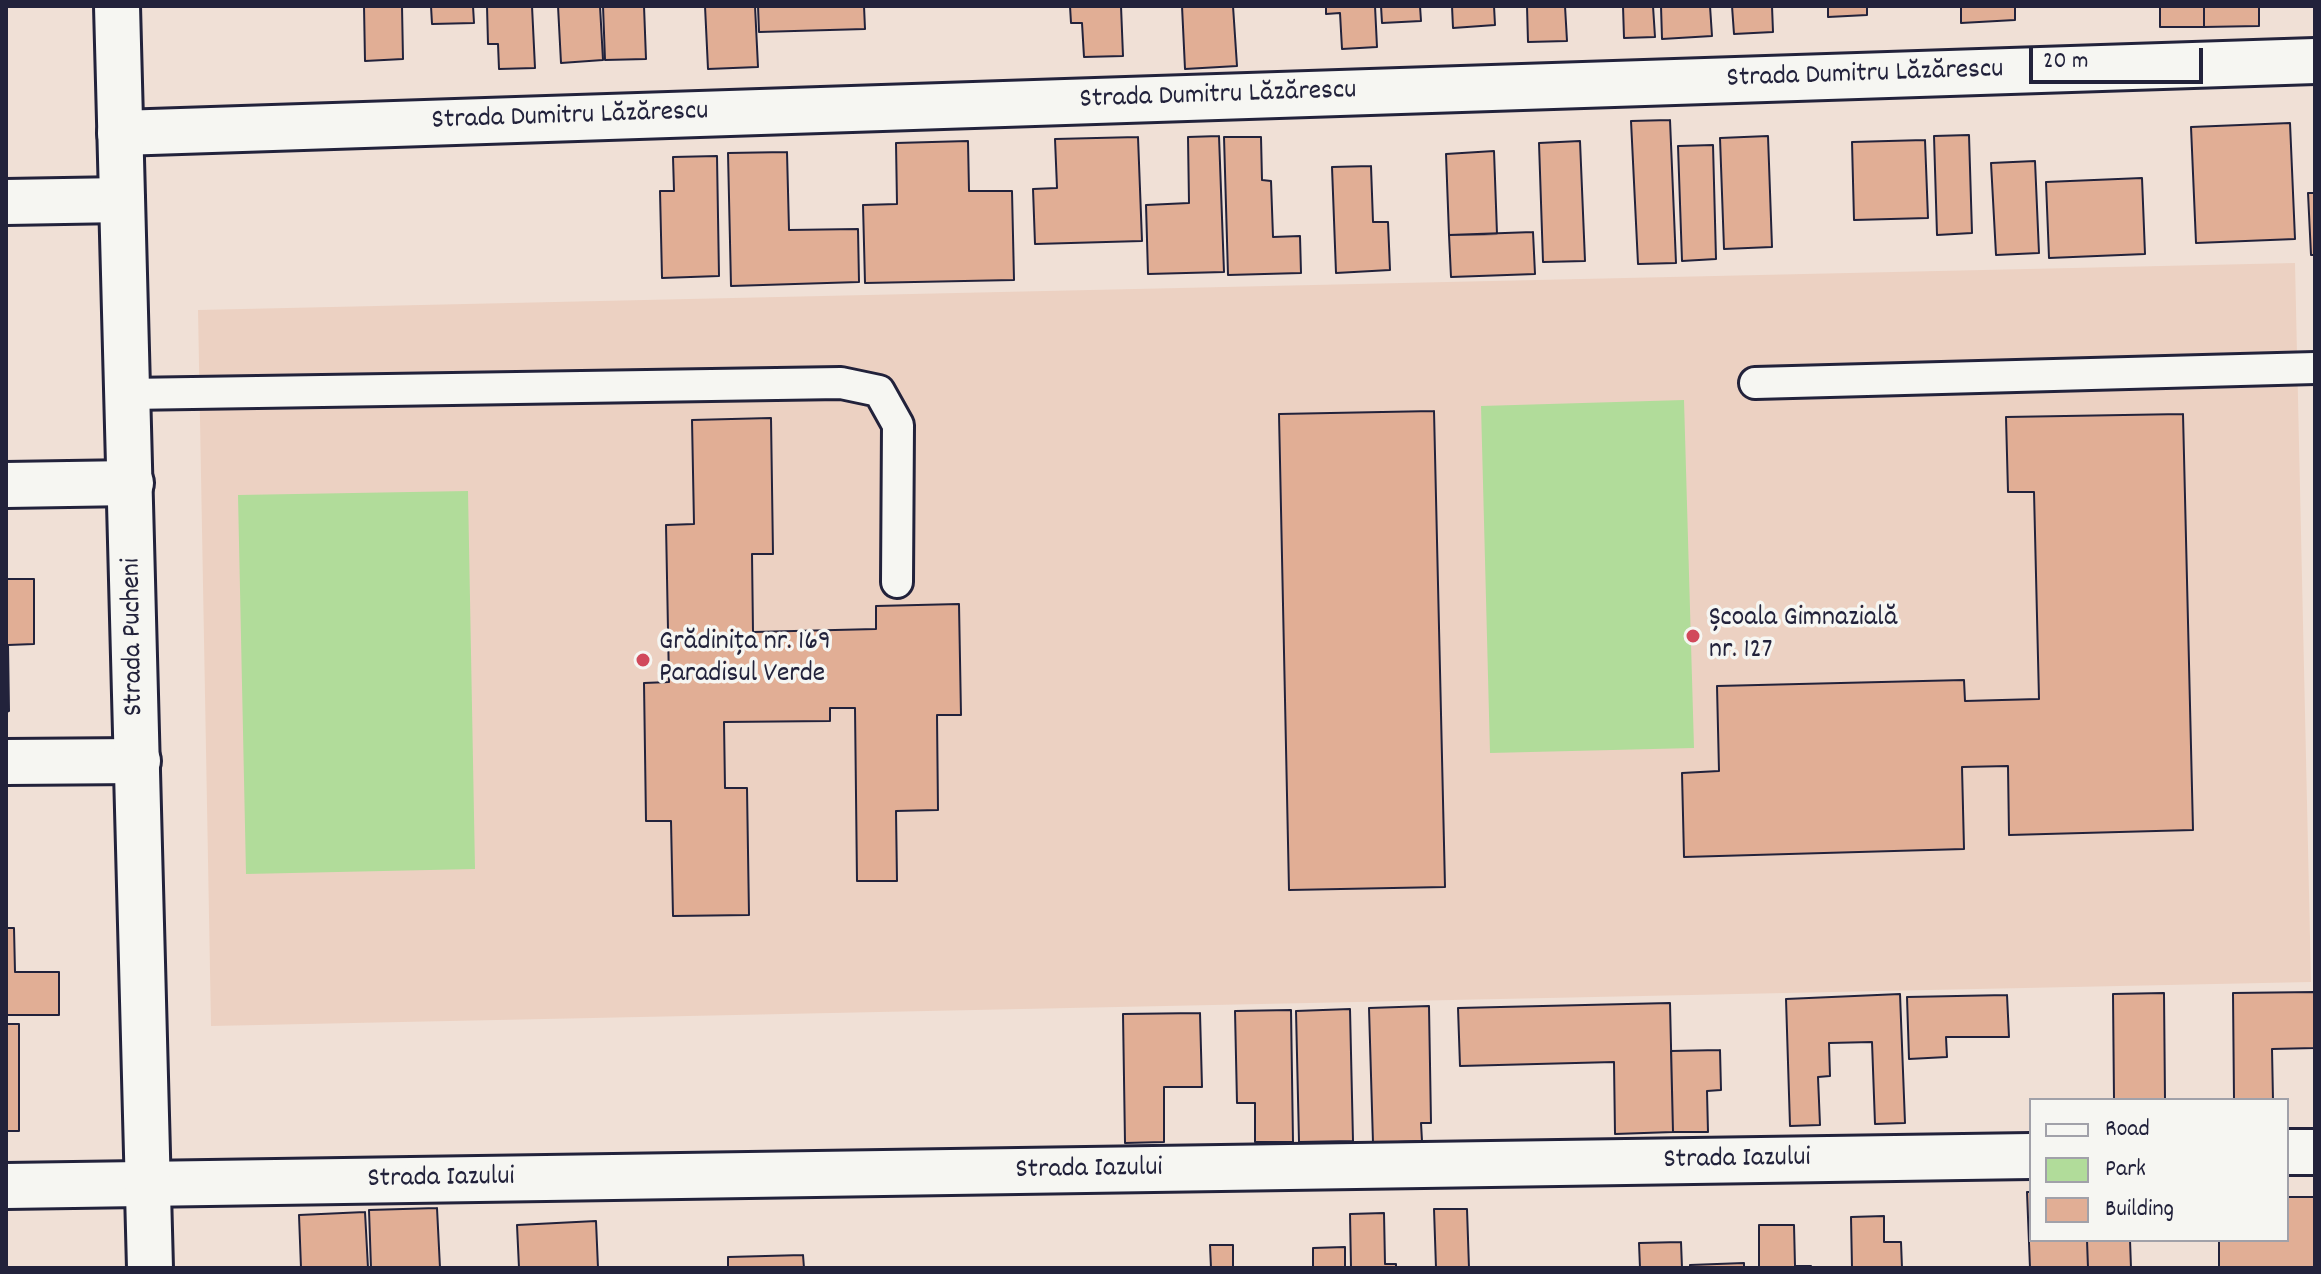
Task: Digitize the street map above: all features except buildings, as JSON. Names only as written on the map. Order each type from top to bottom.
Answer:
[{"type":"street","name":"Strada Pucheni","points":[[117,6],[150,1268]]},
{"type":"street","name":"Strada Dumitru Lăzărescu","points":[[120,133],[2315,61]]},
{"type":"street","points":[[6,202],[122,200]]},
{"type":"street","points":[[6,485],[131,483]]},
{"type":"street","points":[[6,762],[138,761]]},
{"type":"street","points":[[2289,1152],[2315,1152]]},
{"type":"street","name":"Strada Iazului","points":[[6,1186],[2029,1156]]},
{"type":"lane","points":[[1755,383],[2315,368]]},
{"type":"lane","points":[[128,394],[841,383],[879,391],[898,425],[897,582]]},
{"type":"shaded area","points":[[2295,263],[2311,982],[211,1026],[198,310]]},
{"type":"green space","points":[[1684,400],[1694,748],[1490,753],[1481,406]]},
{"type":"green space","points":[[468,491],[475,869],[246,874],[238,495]]},
{"type":"place","name":"Școala Gimnazială nr. 127","points":[[1693,636]]},
{"type":"place","name":"Grădinița nr. 169 Paradisul Verde","points":[[643,660]]}]
